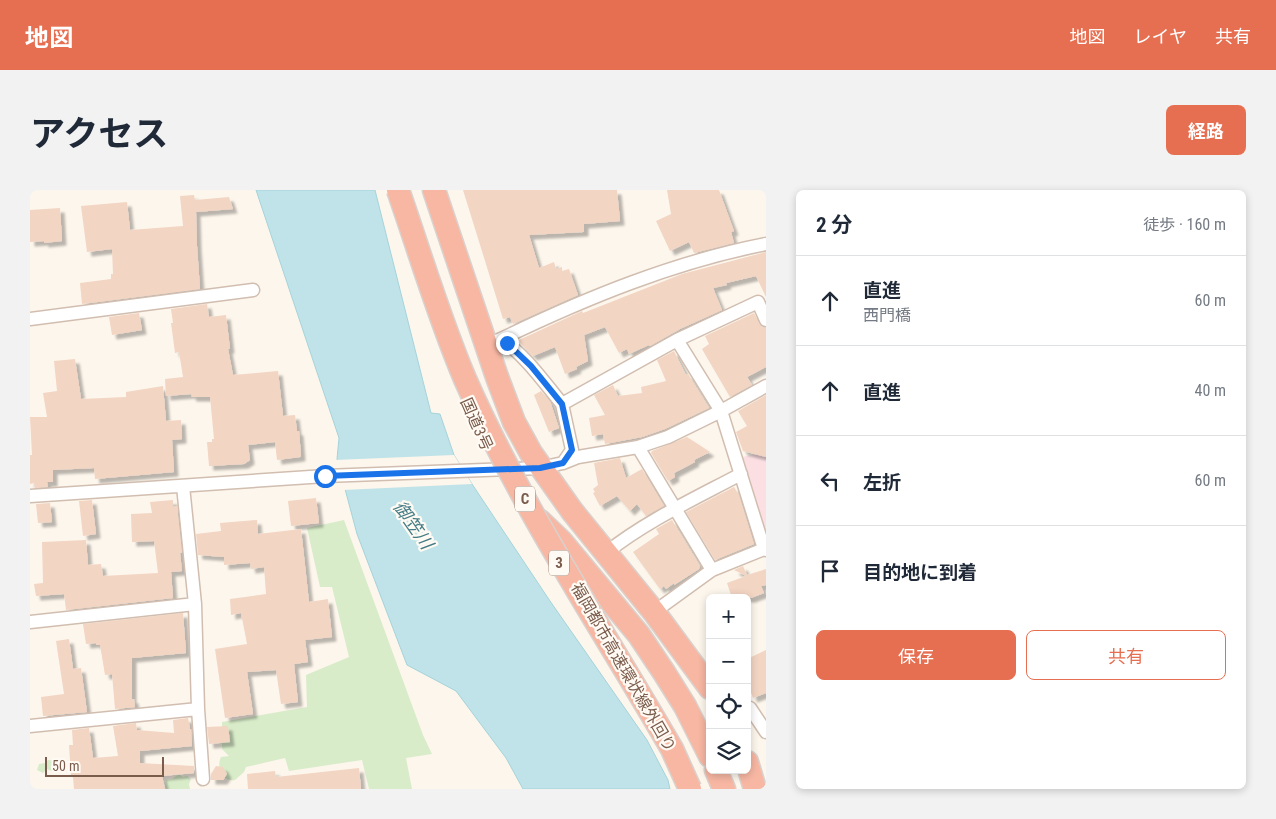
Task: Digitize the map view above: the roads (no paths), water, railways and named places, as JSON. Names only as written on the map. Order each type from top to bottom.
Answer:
[{"type":"highway","name":"C","points":[[397,190],[442,328],[500,460],[673,754],[691,789]]},
{"type":"highway","name":"国道3号","points":[[403,190],[430,303],[462,390],[498,469],[515,498],[661,716],[691,789]]},
{"type":"highway","points":[[434,190],[494,342],[497,377],[514,422],[540,468],[654,612],[704,696]]},
{"type":"highway","points":[[515,498],[561,541],[639,635],[685,706],[706,748]]},
{"type":"highway","points":[[608,556],[628,599],[704,696]]},
{"type":"highway","points":[[718,774],[724,789]]},
{"type":"highway","points":[[731,774],[736,789]]},
{"type":"highway","points":[[751,774],[755,789]]},
{"type":"street","points":[[494,342],[654,274],[731,250],[766,244]]},
{"type":"street","points":[[30,319],[253,290]]},
{"type":"street","points":[[562,404],[677,340],[758,302],[766,320]]},
{"type":"street","points":[[654,612],[712,570],[765,549],[721,411],[677,340]]},
{"type":"street","points":[[494,342],[531,366],[562,404],[572,450],[563,463]]},
{"type":"street","points":[[30,496],[325,476],[540,468],[563,463],[578,457],[638,447],[668,437],[766,386]]},
{"type":"street","points":[[638,447],[712,570]]},
{"type":"street","points":[[608,556],[618,543],[674,509],[741,474]]},
{"type":"street","points":[[183,486],[195,604],[198,709],[203,785]]},
{"type":"street","points":[[30,622],[195,604]]},
{"type":"street","points":[[30,726],[198,709]]},
{"type":"street","points":[[751,710],[766,732]]},
{"type":"water","name":"御笠川","points":[[256,190],[375,190],[431,413],[440,414],[454,455],[550,601],[647,740],[668,780],[670,789],[523,789],[506,758],[456,691],[407,665],[357,534],[337,459],[339,438]]}]
